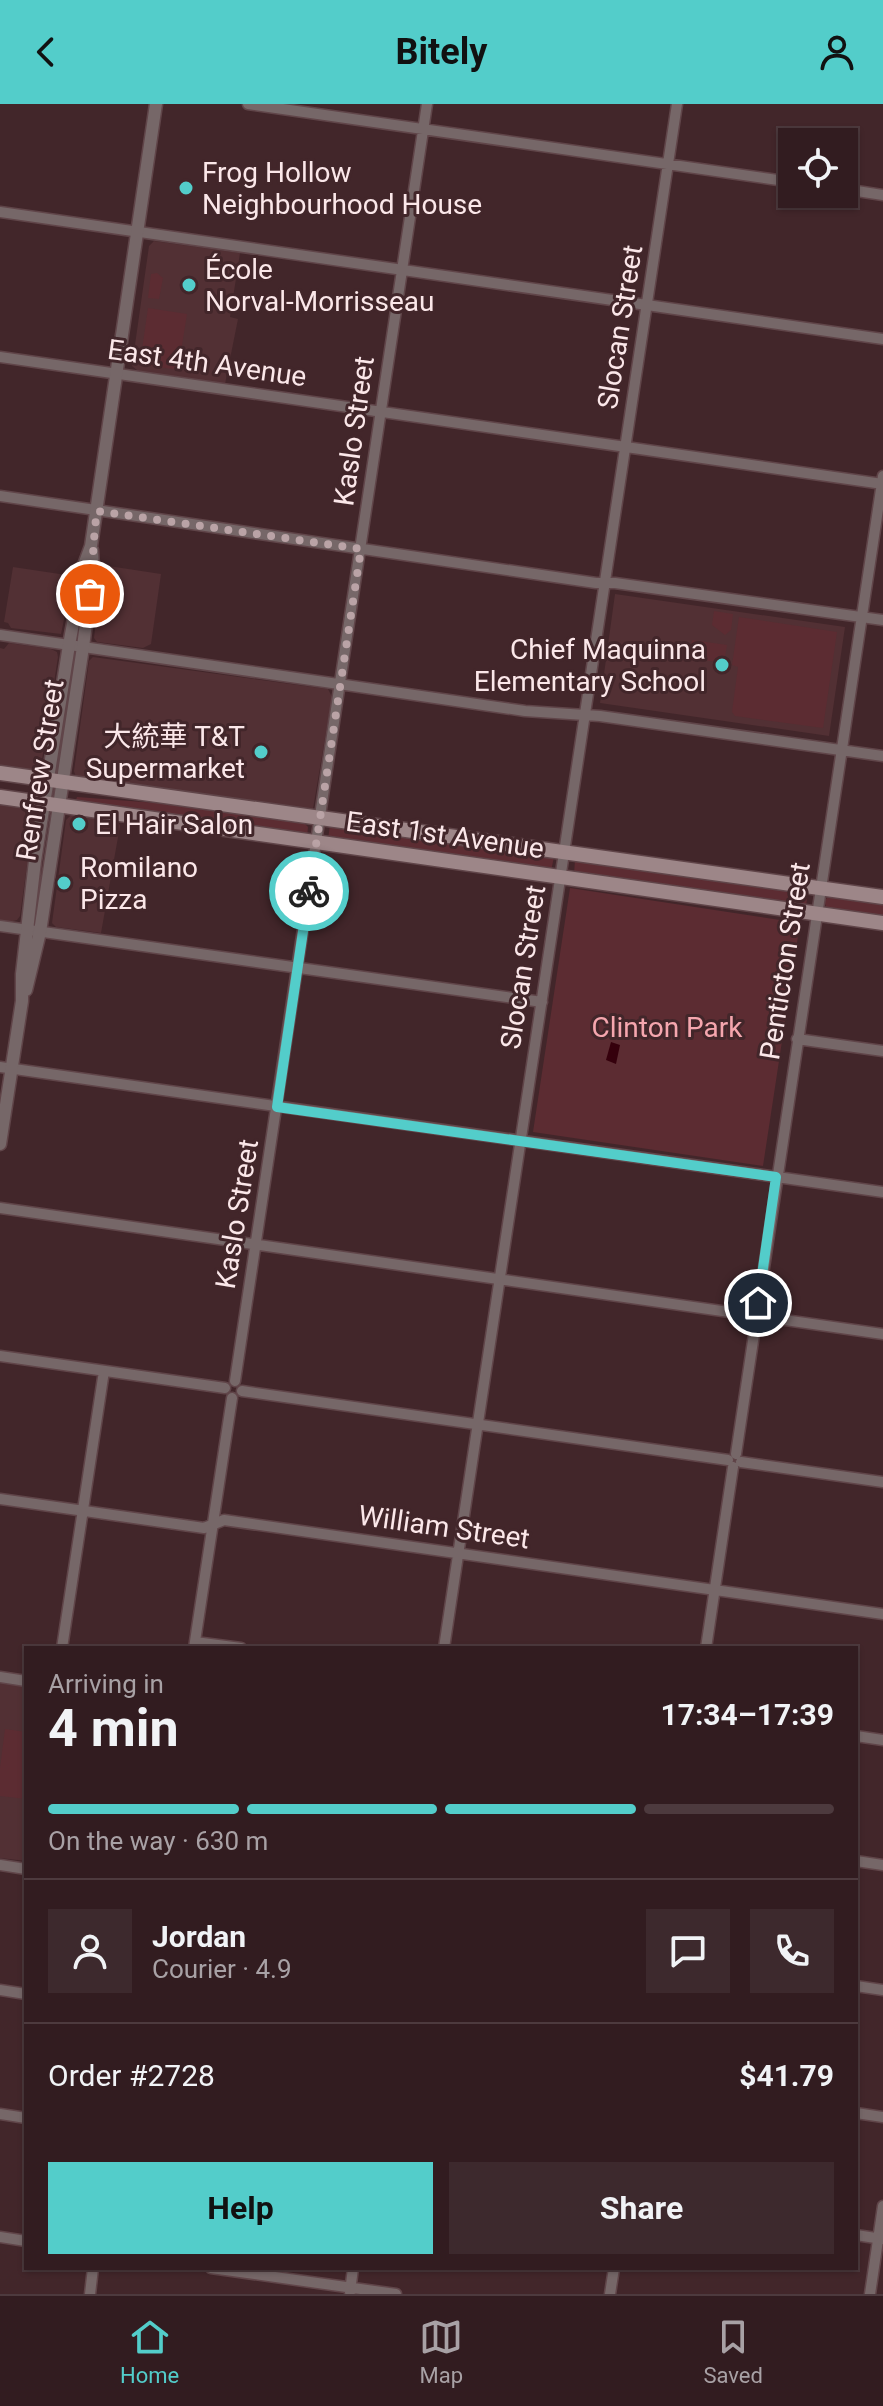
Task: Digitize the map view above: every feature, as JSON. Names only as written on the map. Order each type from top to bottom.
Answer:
[{"type":"main road","name":"East 1st Avenue","points":[[0,773],[883,897]]},
{"type":"main road","name":"East 1st Avenue","points":[[0,797],[883,923]]},
{"type":"street","name":"Renfrew Street","points":[[0,1144],[6,1068],[22,1001],[76,646],[93,567],[91,546],[156,104]]},
{"type":"street","points":[[248,104],[778,180]]},
{"type":"street","name":"Kaslo Street","points":[[239,1386],[256,1245],[427,104]]},
{"type":"street","name":"Slocan Street","points":[[444,1646],[677,104]]},
{"type":"street","points":[[858,191],[883,195]]},
{"type":"street","points":[[0,212],[883,339]]},
{"type":"street","name":"East 4th Avenue","points":[[0,357],[380,413],[883,481]]},
{"type":"street","name":"Penticton Street","points":[[706,1646],[883,481]]},
{"type":"street","points":[[0,496],[883,620]]},
{"type":"street","points":[[0,635],[525,711],[586,716],[883,756]]},
{"type":"street","points":[[0,926],[542,1002]]},
{"type":"street","points":[[797,1039],[883,1051]]},
{"type":"street","points":[[6,1068],[883,1192]]},
{"type":"street","points":[[0,1208],[883,1334]]},
{"type":"street","points":[[0,1356],[104,1371],[238,1397],[239,1386],[883,1482]]},
{"type":"street","points":[[62,1646],[104,1371]]},
{"type":"street","points":[[195,1645],[229,1393]]},
{"type":"street","name":"William Street","points":[[0,1499],[201,1527],[224,1520],[883,1614]]},
{"type":"street","points":[[0,1677],[24,1681]]},
{"type":"street","points":[[858,1736],[883,1740]]},
{"type":"street","points":[[858,1861],[883,1865]]},
{"type":"street","points":[[0,1865],[24,1869]]},
{"type":"street","points":[[858,1986],[883,1990]]},
{"type":"street","points":[[0,1990],[24,1994]]},
{"type":"street","points":[[858,2113],[883,2117]]},
{"type":"street","points":[[0,2114],[24,2118]]},
{"type":"street","points":[[870,2294],[881,2239],[883,2206]]},
{"type":"street","points":[[858,2235],[881,2239]]},
{"type":"street","points":[[0,2237],[24,2241]]},
{"type":"street","points":[[90,2294],[93,2270]]},
{"type":"street","points":[[223,2270],[350,2291],[396,2294]]},
{"type":"street","points":[[350,2291],[353,2270]]},
{"type":"street","points":[[610,2294],[614,2270]]},
{"type":"shaded area","name":"École Norval-Morrisseau","points":[[154,241],[240,253],[230,317],[238,319],[225,384],[138,371],[132,366],[149,246]]},
{"type":"shaded area","points":[[102,565],[161,574],[151,644],[143,648],[97,642],[94,638]]},
{"type":"shaded area","points":[[13,567],[73,576],[61,634],[11,628],[4,622]]},
{"type":"shaded area","name":"Chief Maquinna Elementary School","points":[[615,594],[845,627],[829,736],[600,703]]},
{"type":"shaded area","points":[[9,643],[57,652],[41,766],[36,772],[0,768],[0,648],[4,649]]},
{"type":"shaded area","points":[[93,657],[328,689],[332,697],[313,809],[76,777],[74,771],[89,661]]},
{"type":"shaded area","points":[[0,803],[29,807],[34,814],[20,916],[9,922],[0,921]]},
{"type":"shaded area","points":[[72,814],[117,819],[120,826],[101,933],[56,927],[52,923],[66,820]]},
{"type":"shaded area","points":[[611,1042],[620,1045],[616,1064],[606,1060]]},
{"type":"shaded area","points":[[0,1682],[24,1686],[24,1861],[0,1858]]},
{"type":"green space","points":[[157,273],[163,278],[159,299],[148,298],[151,274]]},
{"type":"green space","points":[[148,308],[187,314],[178,370],[140,364]]},
{"type":"green space","points":[[714,611],[733,614],[731,630],[725,635],[712,625]]},
{"type":"green space","points":[[739,617],[837,632],[823,728],[735,716],[732,712],[738,667],[732,665]]},
{"type":"green space","points":[[692,640],[727,645],[724,663],[689,658]]},
{"type":"green space","points":[[77,797],[157,803],[304,823],[308,827],[307,837],[87,805],[76,800]]},
{"type":"green space","points":[[330,825],[554,857],[551,871],[328,839]]},
{"type":"green space","points":[[575,860],[808,893],[806,906],[574,874]]},
{"type":"green space","name":"Clinton Park","points":[[570,888],[800,923],[763,1166],[533,1132]]},
{"type":"green space","points":[[829,896],[883,903],[883,918],[827,909],[824,901]]},
{"type":"green space","points":[[5,1729],[24,1732],[24,1799],[0,1796]]},
{"type":"way so far","points":[[90,594],[93,567],[91,546],[97,511],[361,549],[309,891]]},
{"type":"place","name":"Frog Hollow Neighbourhood House","points":[[186,188]]},
{"type":"place","name":"École Norval-Morrisseau","points":[[189,285]]},
{"type":"place","name":"Chief Maquinna Elementary School","points":[[722,665]]},
{"type":"place","name":"大統華 T&T Supermarket","points":[[261,752]]},
{"type":"place","name":"El Hair Salon","points":[[79,824]]},
{"type":"place","name":"Romilano Pizza","points":[[64,883]]},
{"type":"route","points":[[309,891],[277,1107],[776,1177],[758,1303]]}]
